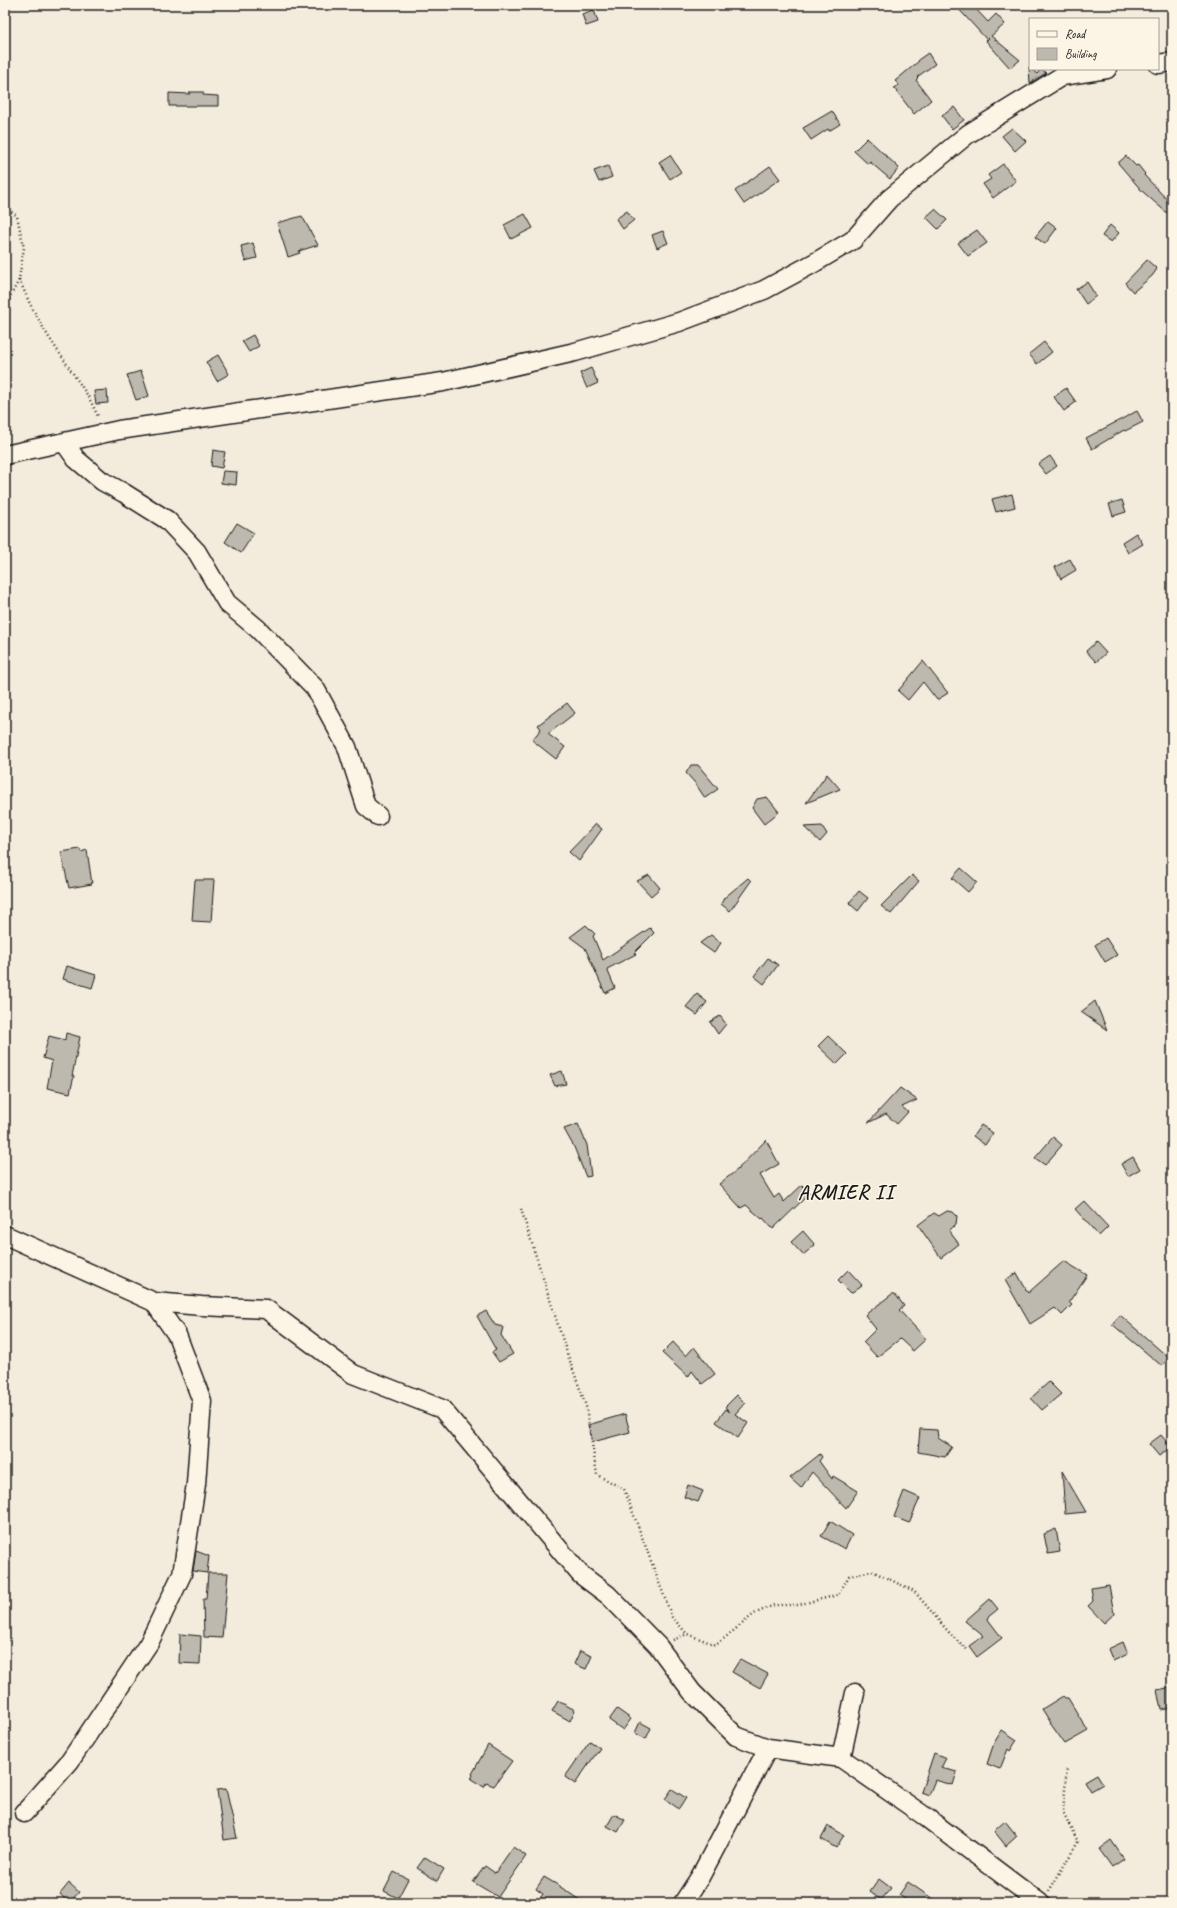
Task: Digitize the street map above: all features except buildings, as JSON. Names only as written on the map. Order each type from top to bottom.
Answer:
[{"type":"street","points":[[1159,64],[1172,62]]},
{"type":"street","points":[[5,455],[106,433],[443,382],[575,352],[679,322],[764,290],[853,240],[889,199],[968,134],[1062,76],[1100,70]]},
{"type":"street","points":[[64,442],[76,459],[102,482],[124,493],[167,520],[197,552],[227,603],[258,629],[315,688],[347,747],[366,806],[378,816]]},
{"type":"street","points":[[5,1235],[154,1302],[266,1309],[353,1374],[442,1409],[580,1574],[608,1595],[658,1646],[692,1692],[736,1736],[768,1748],[841,1758],[1043,1900]]},
{"type":"street","points":[[24,1813],[70,1761],[149,1643],[182,1574],[196,1484],[202,1401],[177,1335],[154,1302]]},
{"type":"street","points":[[841,1758],[855,1693]]},
{"type":"street","points":[[683,1903],[700,1877],[768,1748]]},
{"type":"path","points":[[5,207],[17,216],[24,248],[19,279],[5,306]]},
{"type":"path","points":[[19,279],[48,336],[88,396],[106,433]]},
{"type":"path","points":[[521,1209],[566,1350],[586,1406],[597,1475],[624,1489],[672,1617],[687,1634],[716,1645],[754,1614],[774,1605],[797,1605],[838,1595],[849,1576],[872,1571],[914,1591],[952,1636],[968,1652]]},
{"type":"path","points":[[658,1646],[687,1634]]},
{"type":"path","points":[[1043,1900],[1078,1842],[1063,1812],[1067,1767]]},
{"type":"district","name":"ARMIER II","points":[[846,1192]]}]
